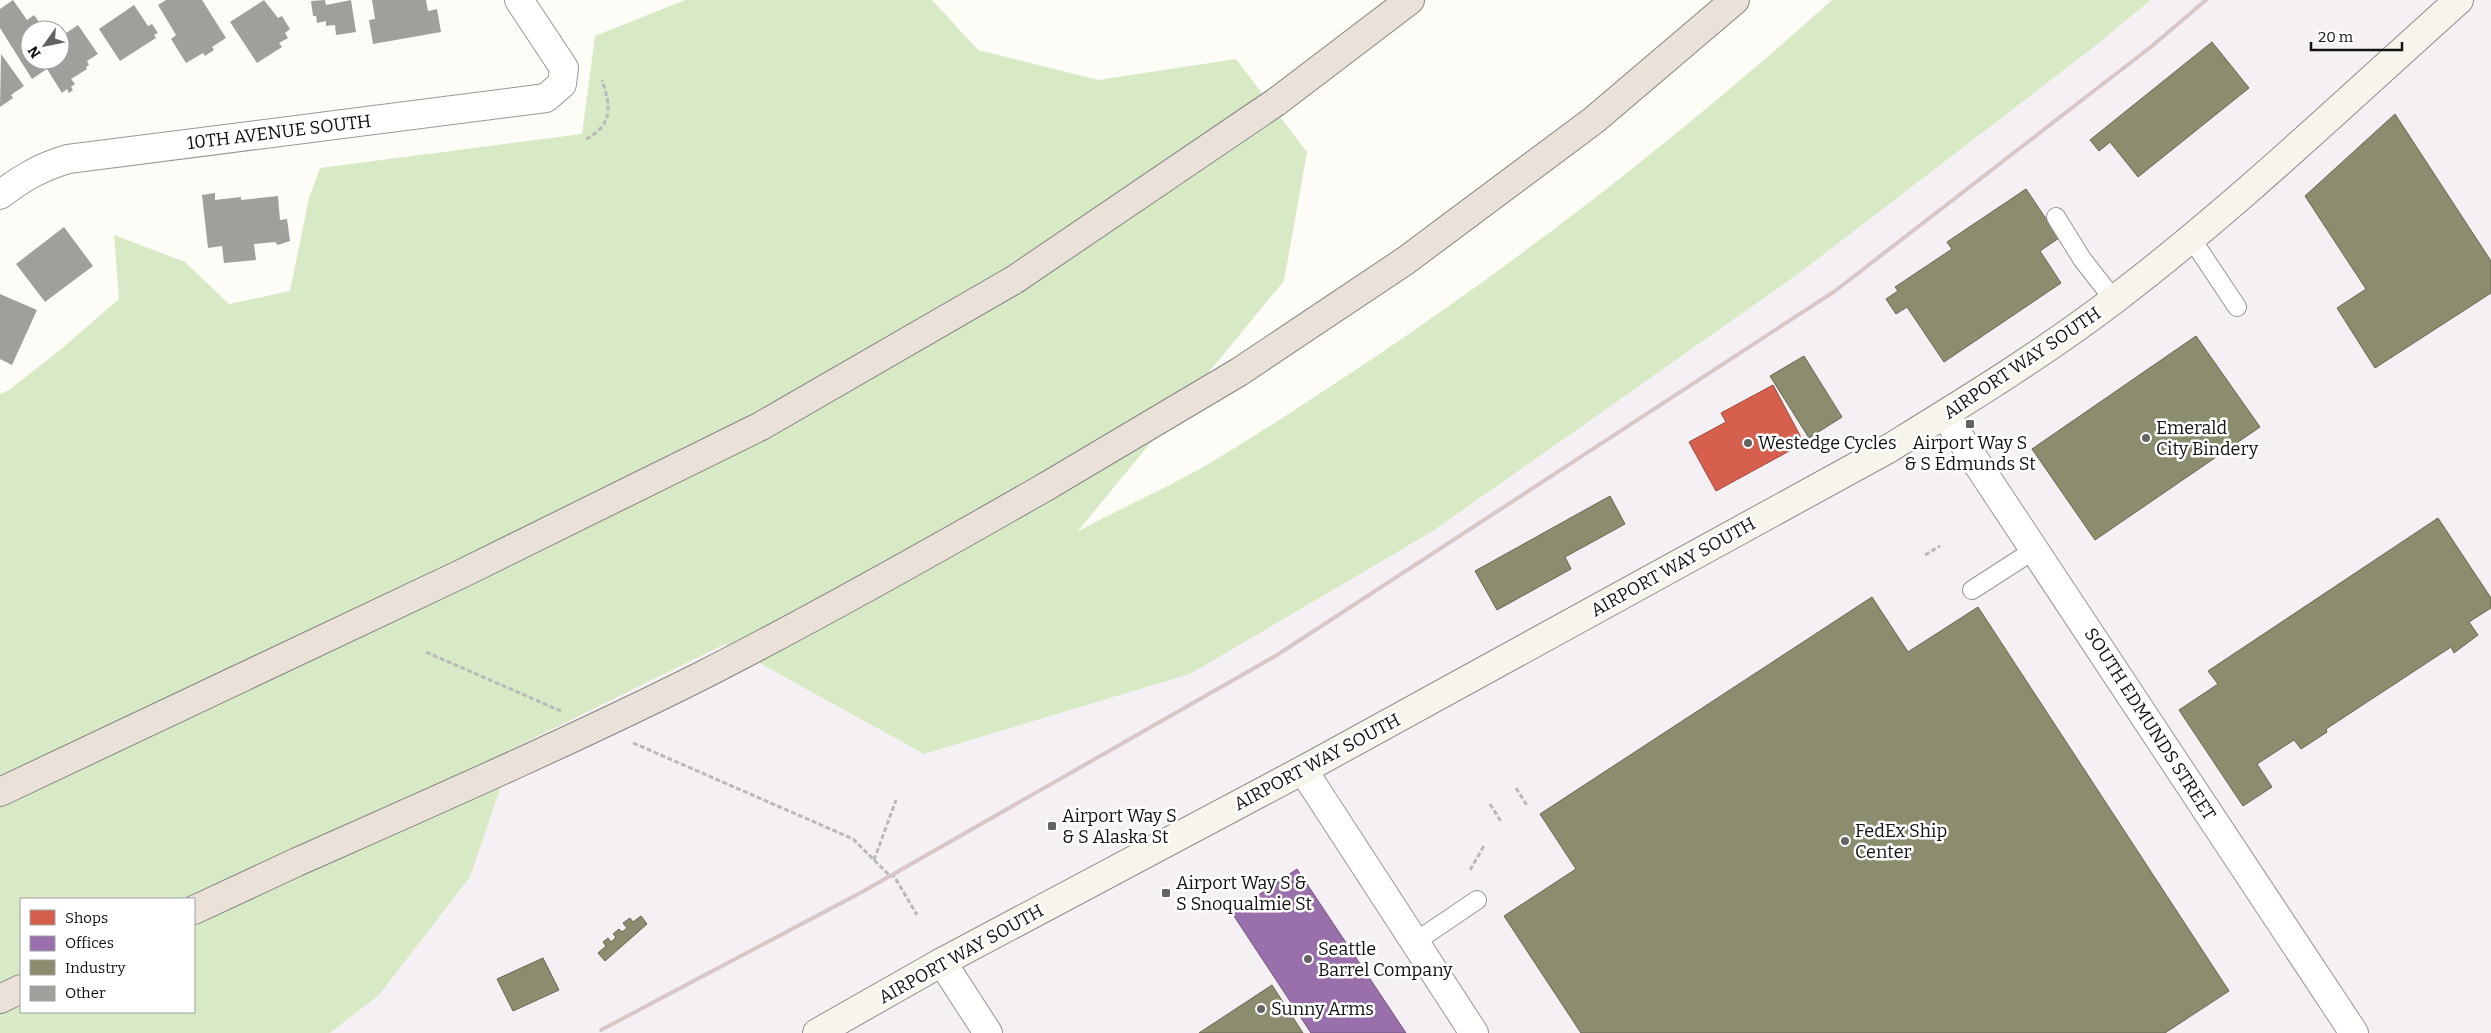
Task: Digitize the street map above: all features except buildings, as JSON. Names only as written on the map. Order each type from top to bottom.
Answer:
[{"type":"highway","points":[[0,792],[461,574],[760,426],[1014,280],[1276,102],[1410,0]]},
{"type":"highway","points":[[195,910],[536,755],[699,677],[898,572],[1047,486],[1239,372],[1405,260],[1594,120],[1735,0]]},
{"type":"highway","points":[[0,999],[20,989]]},
{"type":"main road","name":"AIRPORT WAY SOUTH","points":[[817,1033],[942,962],[1303,770],[1888,449],[1945,415],[2003,378],[2114,300],[2191,238],[2460,0]]},
{"type":"street","name":"10TH AVENUE SOUTH","points":[[0,195],[20,179],[43,166],[68,159],[546,98],[562,84],[564,68],[519,0]]},
{"type":"street","name":"SOUTH EDMUNDS STREET","points":[[1945,415],[2354,1033]]},
{"type":"street","points":[[1303,770],[1474,1033]]},
{"type":"street","points":[[942,962],[988,1033]]},
{"type":"lane","points":[[2056,217],[2082,259],[2114,300]]},
{"type":"lane","points":[[2191,238],[2237,307]]},
{"type":"lane","points":[[1972,590],[2034,550]]},
{"type":"lane","points":[[1415,942],[1477,900]]},
{"type":"path","points":[[586,139],[597,133],[605,123],[609,100],[602,80]]},
{"type":"path","points":[[1925,555],[1940,546]]},
{"type":"path","points":[[426,652],[562,712]]},
{"type":"path","points":[[626,740],[853,840],[890,876],[894,876],[917,915]]},
{"type":"path","points":[[1516,788],[1528,807]]},
{"type":"path","points":[[874,860],[896,800]]},
{"type":"path","points":[[1490,804],[1502,823]]},
{"type":"path","points":[[1470,870],[1484,844]]},
{"type":"shaded area","points":[[2151,0],[2491,0],[2491,1033],[330,1033],[379,995],[470,877],[514,748],[725,644],[924,754],[1190,674],[1433,531],[1798,274],[2090,50]]},
{"type":"green space","points":[[685,0],[932,0],[978,50],[1098,80],[1236,59],[1307,152],[1284,281],[1077,532],[1205,466],[1366,363],[1427,321],[1547,235],[1605,190],[1720,97],[1832,0],[2151,0],[2090,50],[1798,274],[1433,531],[1190,674],[924,754],[725,644],[514,748],[470,877],[379,995],[330,1033],[0,1033],[0,394],[9,390],[60,350],[119,299],[114,235],[185,262],[229,304],[290,291],[309,198],[320,168],[582,134],[595,36]]},
{"type":"railway","points":[[601,1030],[862,892],[1277,655],[1835,291],[2152,46],[2206,0]]},
{"type":"place","name":"Airport Way S & S Edmunds St","points":[[1970,424]]},
{"type":"place","name":"Emerald City Bindery","points":[[2146,438]]},
{"type":"place","name":"Westedge Cycles","points":[[1748,443]]},
{"type":"place","name":"Airport Way S & S Alaska St","points":[[1052,826]]},
{"type":"place","name":"FedEx Ship Center","points":[[1845,841]]},
{"type":"place","name":"Airport Way S & S Snoqualmie St","points":[[1166,893]]},
{"type":"place","name":"Seattle Barrel Company","points":[[1308,959]]},
{"type":"place","name":"Sunny Arms","points":[[1261,1009]]}]
